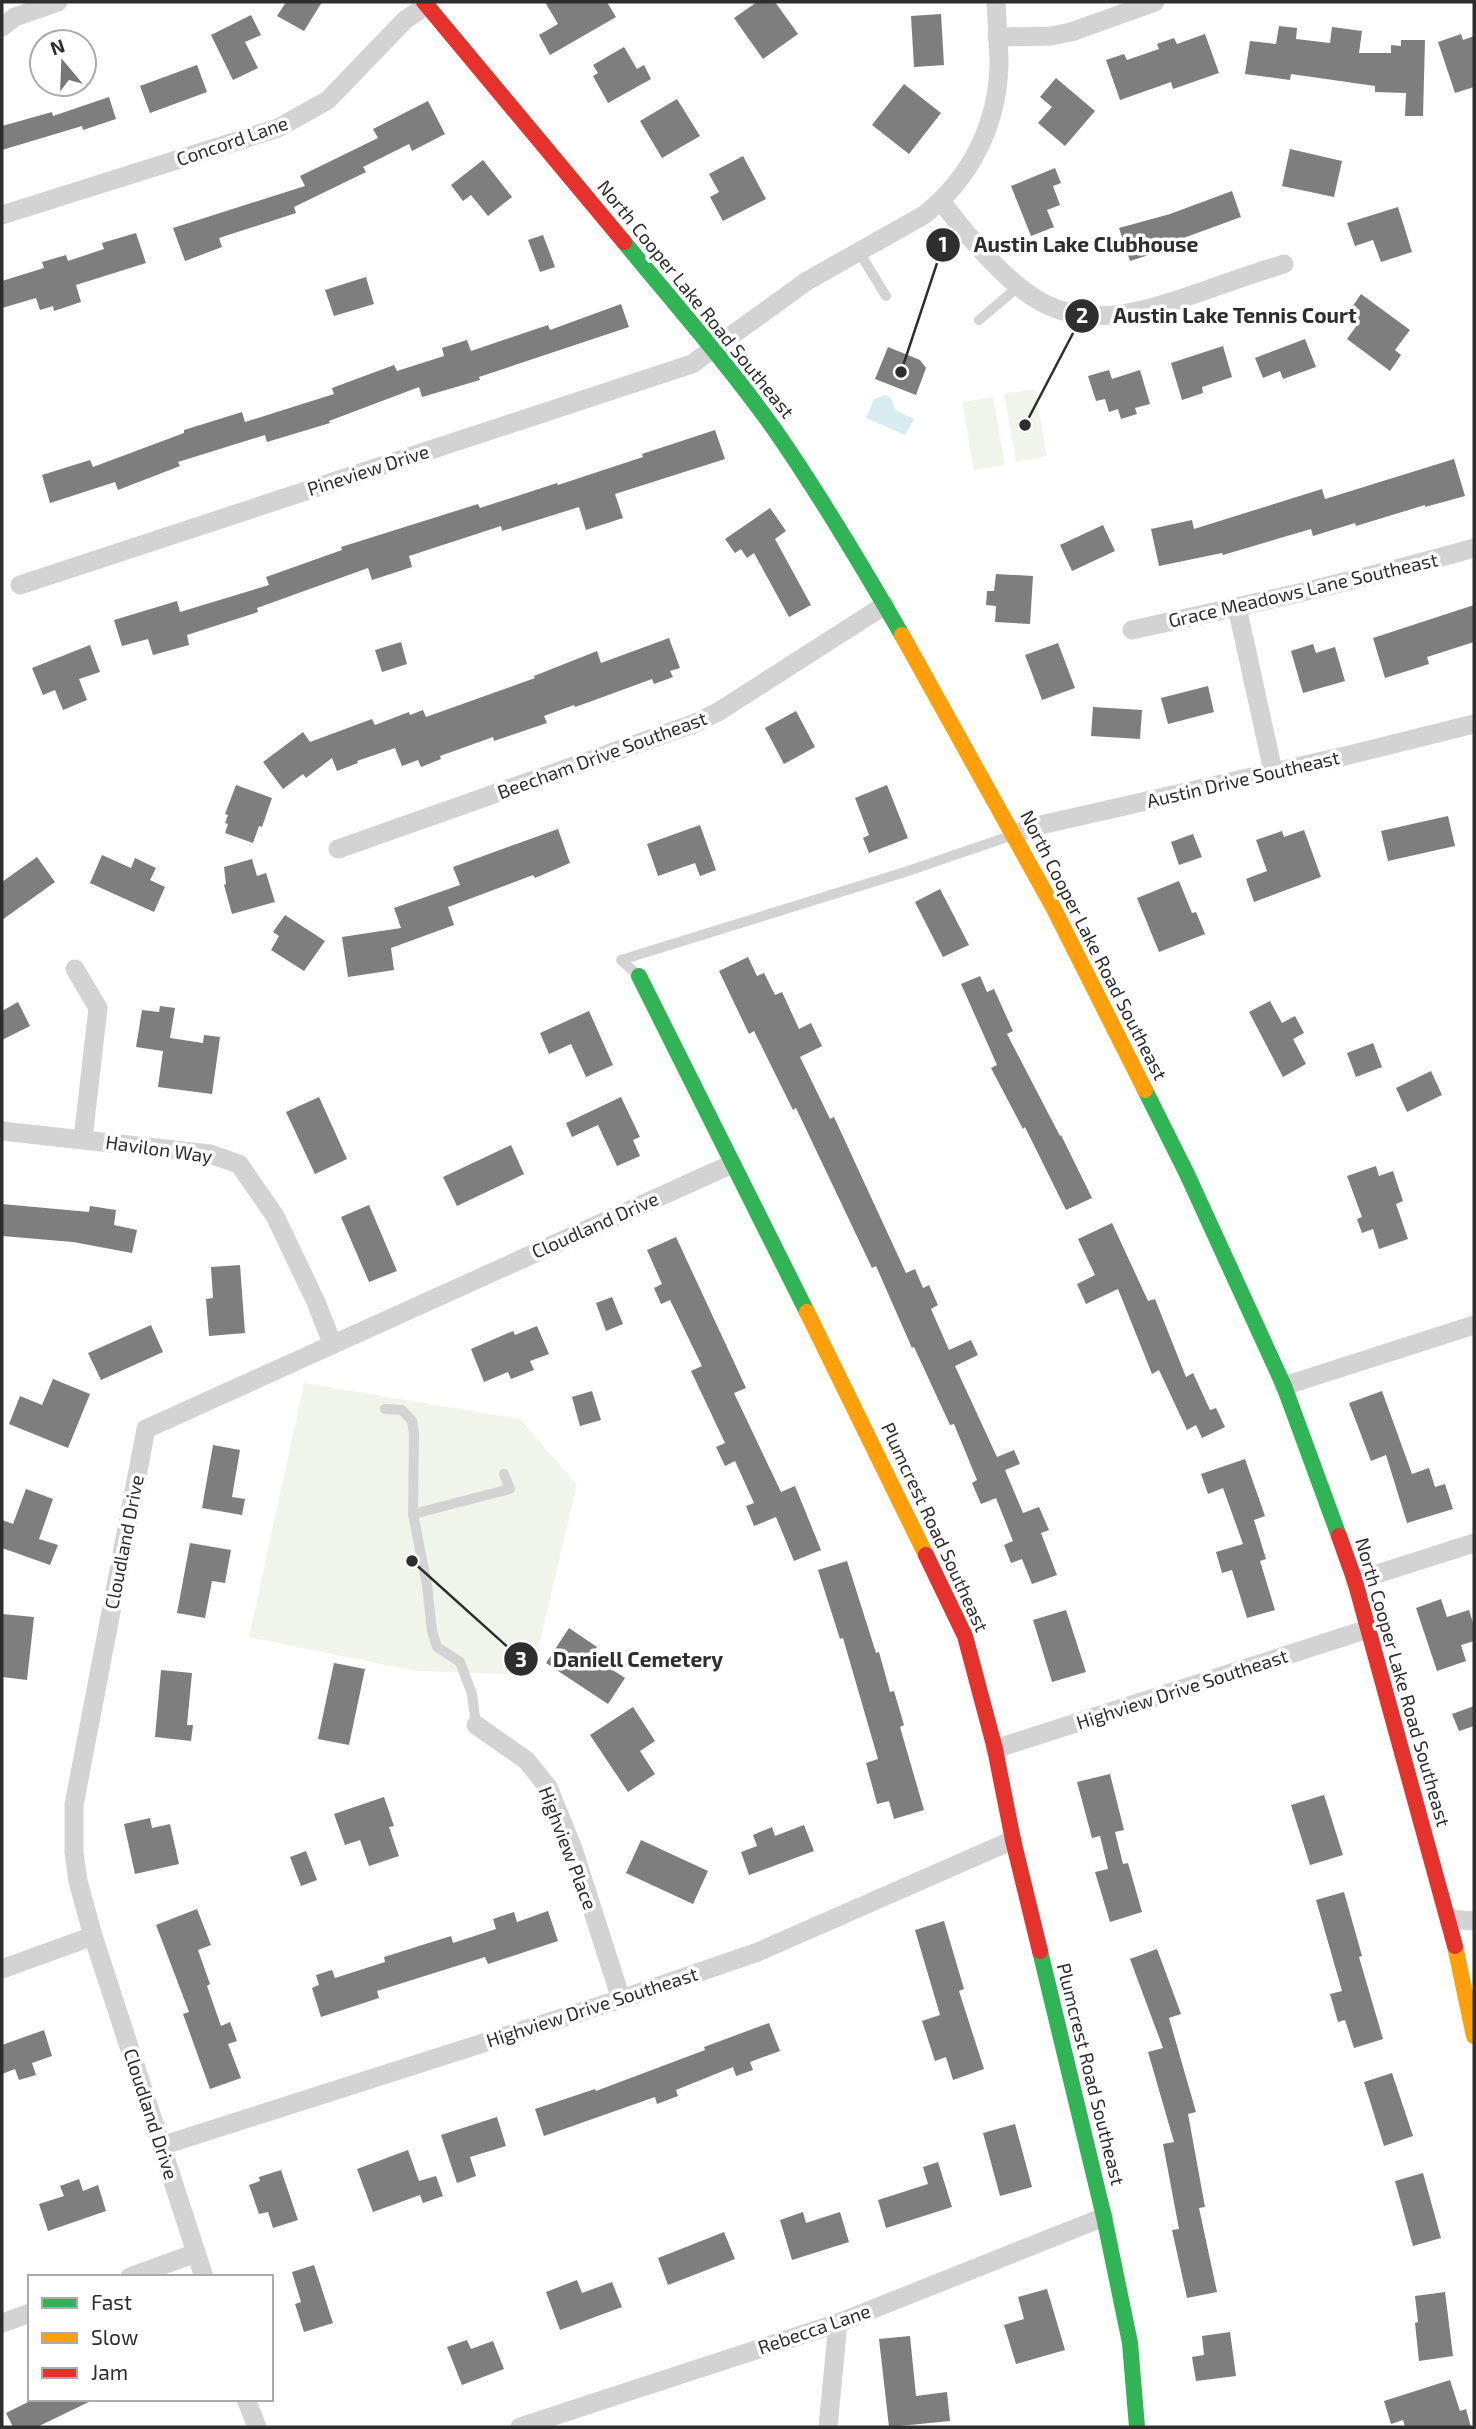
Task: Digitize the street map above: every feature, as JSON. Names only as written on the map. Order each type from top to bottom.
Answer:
[{"type":"street","points":[[2,27],[15,17],[58,2]]},
{"type":"street","name":"Pineview Drive","points":[[20,585],[692,364],[807,281],[905,227],[941,201],[974,159],[987,132],[996,96],[999,66],[996,2]]},
{"type":"street","points":[[998,37],[1051,36],[1071,32],[1155,2]]},
{"type":"street","name":"Concord Lane","points":[[2,215],[278,128],[328,100],[405,20],[426,4]]},
{"type":"street","name":"North Cooper Lake Road Southeast","points":[[426,4],[713,349],[771,425],[821,499],[885,605],[1052,905],[1192,1186],[1284,1386],[1355,1581],[1449,1919],[1474,2036]]},
{"type":"street","points":[[941,201],[956,222],[1018,287],[1042,303],[1066,312],[1093,317],[1121,316],[1152,309],[1284,264]]},
{"type":"street","name":"Grace Meadows Lane Southeast","points":[[1132,630],[1425,562],[1474,548]]},
{"type":"street","name":"Beecham Drive Southeast","points":[[338,849],[706,718],[885,605]]},
{"type":"street","points":[[1237,607],[1273,771]]},
{"type":"street","name":"Austin Drive Southeast","points":[[1013,835],[1032,827],[1474,724]]},
{"type":"street","points":[[75,969],[98,1008],[83,1139]]},
{"type":"street","name":"Plumcrest Road Southeast","points":[[639,976],[869,1435],[965,1636],[995,1749],[1013,1840],[1104,2217],[1129,2343],[1137,2427]]},
{"type":"street","name":"Havilon Way","points":[[2,1131],[210,1154],[239,1164],[275,1216],[316,1302],[332,1343]]},
{"type":"street","name":"Cloudland Drive","points":[[203,2275],[93,1936],[74,1852],[74,1805],[146,1429],[732,1164]]},
{"type":"street","points":[[1284,1386],[1474,1325]]},
{"type":"street","points":[[1355,1581],[1474,1543]]},
{"type":"street","name":"Highview Drive Southeast","points":[[995,1749],[1368,1629]]},
{"type":"street","name":"Highview Place","points":[[476,1725],[526,1760],[548,1787],[573,1849],[621,1998]]},
{"type":"street","name":"Highview Drive Southeast","points":[[161,2146],[758,1952],[1013,1840]]},
{"type":"street","points":[[1449,1919],[1474,1921]]},
{"type":"street","points":[[2,1969],[93,1936]]},
{"type":"street","name":"Rebecca Lane","points":[[520,2427],[838,2323],[1104,2217]]},
{"type":"street","points":[[136,2275],[196,2253]]},
{"type":"street","points":[[2,2323],[28,2314]]},
{"type":"street","points":[[828,2427],[838,2323]]},
{"type":"street","points":[[247,2401],[257,2427]]},
{"type":"lane","points":[[859,252],[886,296]]},
{"type":"lane","points":[[979,320],[1018,287]]},
{"type":"lane","points":[[639,976],[621,960],[939,861],[1013,835]]},
{"type":"lane","points":[[385,1409],[402,1410],[412,1421],[412,1514],[427,1585],[432,1631],[437,1647],[460,1662],[472,1694],[476,1725]]},
{"type":"lane","points":[[412,1514],[510,1489],[505,1474]]},
{"type":"shaded area","points":[[1035,389],[1047,456],[1016,462],[1004,394]]},
{"type":"shaded area","points":[[885,395],[891,398],[895,410],[914,419],[905,435],[866,418],[874,399]]},
{"type":"shaded area","points":[[993,397],[1005,465],[974,470],[962,402]]},
{"type":"shaded area","points":[[304,1383],[520,1419],[577,1485],[532,1675],[415,1671],[249,1637]]},
{"type":"building","points":[[286,2],[322,2],[304,31],[277,16]]},
{"type":"building","points":[[545,2],[607,2],[616,17],[550,55],[539,35],[558,24]]},
{"type":"building","points":[[757,2],[775,2],[798,34],[763,59],[734,18]]},
{"type":"building","points":[[941,14],[944,65],[914,67],[911,16]]},
{"type":"building","points":[[251,15],[261,35],[245,42],[258,68],[233,80],[211,35]]},
{"type":"building","points":[[1279,26],[1297,28],[1296,39],[1330,43],[1332,27],[1362,31],[1359,53],[1391,53],[1391,45],[1401,46],[1401,40],[1425,40],[1423,116],[1405,116],[1406,93],[1375,92],[1375,86],[1291,74],[1290,80],[1245,74],[1250,41],[1276,44]]},
{"type":"building","points":[[1205,34],[1219,73],[1173,89],[1171,82],[1120,100],[1106,60],[1124,54],[1127,60],[1159,49],[1157,44],[1174,38],[1177,44]]},
{"type":"building","points":[[1461,34],[1463,40],[1474,36],[1474,87],[1455,93],[1438,42]]},
{"type":"building","points":[[624,47],[637,69],[644,65],[651,79],[608,103],[593,76],[598,73],[593,65]]},
{"type":"building","points":[[197,65],[207,92],[150,113],[140,86]]},
{"type":"building","points":[[1056,78],[1095,111],[1065,146],[1038,123],[1052,107],[1040,97]]},
{"type":"building","points":[[904,84],[941,113],[909,154],[872,125]]},
{"type":"building","points":[[109,97],[116,119],[83,130],[82,126],[2,150],[2,126],[52,112],[53,116]]},
{"type":"building","points":[[677,99],[700,136],[662,158],[640,121]]},
{"type":"building","points":[[428,101],[445,134],[412,151],[409,144],[363,167],[366,172],[294,207],[296,213],[219,238],[222,247],[185,261],[173,228],[305,186],[300,176],[378,138],[373,129]]},
{"type":"building","points":[[1290,149],[1342,161],[1334,197],[1282,186]]},
{"type":"building","points":[[743,156],[766,199],[723,221],[710,197],[719,192],[709,174]]},
{"type":"building","points":[[483,160],[512,197],[488,216],[471,195],[463,201],[451,185]]},
{"type":"building","points":[[1055,168],[1061,183],[1053,186],[1060,205],[1047,210],[1054,227],[1031,236],[1011,186]]},
{"type":"building","points":[[1232,191],[1241,217],[1178,240],[1180,245],[1130,261],[1119,228],[1170,214]]},
{"type":"building","points":[[1398,207],[1412,252],[1381,262],[1373,240],[1355,246],[1347,223]]},
{"type":"building","points":[[136,233],[146,263],[76,285],[81,302],[54,311],[53,306],[40,310],[36,298],[2,308],[2,281],[44,268],[42,262],[66,255],[68,261],[104,249],[102,243]]},
{"type":"building","points":[[543,235],[555,267],[540,272],[528,240]]},
{"type":"building","points":[[366,277],[374,304],[334,316],[325,290]]},
{"type":"building","points":[[1361,294],[1410,330],[1395,350],[1401,355],[1390,371],[1347,339],[1360,321],[1348,313]]},
{"type":"building","points":[[621,304],[629,327],[479,377],[480,380],[422,397],[419,387],[329,421],[330,423],[267,442],[265,435],[178,462],[180,466],[118,490],[115,482],[50,503],[42,475],[90,460],[93,467],[184,433],[184,430],[242,412],[245,422],[334,394],[332,388],[394,365],[397,371],[444,356],[442,348],[467,340],[471,351],[548,325],[550,330]]},
{"type":"building","points":[[1305,339],[1316,367],[1283,379],[1280,371],[1263,378],[1255,358]]},
{"type":"building","points":[[1223,346],[1232,377],[1202,387],[1203,393],[1182,400],[1171,363]]},
{"type":"building","points":[[888,347],[920,360],[926,368],[916,395],[875,379]]},
{"type":"building","points":[[1109,370],[1112,379],[1140,370],[1150,404],[1135,408],[1137,414],[1121,419],[1118,409],[1109,412],[1105,399],[1096,401],[1088,376]]},
{"type":"building","points":[[715,430],[725,459],[615,494],[623,518],[586,530],[579,507],[502,531],[501,526],[409,556],[412,567],[372,580],[368,568],[257,608],[258,612],[187,635],[189,645],[153,655],[148,639],[122,646],[114,620],[177,601],[180,612],[269,585],[266,577],[342,550],[341,547],[478,504],[480,508],[557,483],[558,485]]},
{"type":"building","points":[[1454,459],[1465,496],[1313,536],[1311,529],[1223,555],[1222,553],[1159,566],[1151,529],[1192,520],[1194,529],[1322,489],[1325,499]]},
{"type":"building","points":[[770,508],[786,531],[775,539],[811,605],[789,617],[754,553],[747,558],[741,549],[735,553],[725,539]]},
{"type":"building","points":[[1103,525],[1115,551],[1072,571],[1060,545]]},
{"type":"building","points":[[996,574],[1033,576],[1030,624],[995,622],[996,606],[986,605],[987,591],[994,591]]},
{"type":"building","points":[[1474,605],[1474,642],[1427,657],[1429,664],[1385,678],[1373,638]]},
{"type":"building","points":[[669,638],[680,668],[670,671],[673,677],[654,684],[652,679],[575,707],[574,705],[544,716],[547,723],[494,741],[493,737],[440,756],[441,759],[421,767],[418,760],[402,766],[395,748],[337,771],[332,758],[306,778],[303,774],[283,789],[263,762],[303,732],[310,742],[372,719],[375,725],[409,712],[410,715],[423,710],[426,717],[535,678],[534,676],[597,651],[601,663]]},
{"type":"building","points":[[401,642],[407,664],[382,672],[375,650]]},
{"type":"building","points":[[1058,643],[1075,688],[1042,700],[1025,655]]},
{"type":"building","points":[[1313,644],[1316,653],[1335,647],[1345,681],[1303,693],[1291,651]]},
{"type":"building","points":[[90,645],[100,672],[79,679],[87,700],[63,710],[55,690],[43,695],[32,668]]},
{"type":"building","points":[[1208,686],[1214,712],[1168,724],[1161,698]]},
{"type":"building","points":[[1093,707],[1142,710],[1140,739],[1091,736]]},
{"type":"building","points":[[796,711],[815,747],[784,764],[765,728]]},
{"type":"building","points":[[236,785],[272,798],[253,843],[225,833],[228,815],[225,814]]},
{"type":"building","points":[[887,785],[908,838],[869,853],[863,838],[869,835],[855,798]]},
{"type":"building","points":[[1448,816],[1455,846],[1388,861],[1381,831]]},
{"type":"building","points":[[700,825],[716,870],[700,876],[695,863],[658,876],[647,844]]},
{"type":"building","points":[[558,829],[570,863],[535,878],[533,875],[448,907],[454,925],[391,948],[394,970],[348,977],[342,937],[401,928],[394,908],[460,885],[453,867]]},
{"type":"building","points":[[1304,830],[1321,877],[1254,902],[1246,879],[1267,871],[1256,840],[1282,831],[1284,837]]},
{"type":"building","points":[[1193,834],[1202,857],[1179,865],[1171,842]]},
{"type":"building","points":[[102,855],[131,868],[135,858],[156,868],[150,880],[165,887],[154,912],[90,883]]},
{"type":"building","points":[[37,857],[55,882],[2,920],[2,882]]},
{"type":"building","points":[[252,859],[257,876],[266,873],[275,902],[232,914],[224,885],[224,867]]},
{"type":"building","points":[[1179,881],[1192,913],[1196,912],[1205,934],[1159,952],[1137,898]]},
{"type":"building","points":[[940,889],[969,945],[943,957],[915,902]]},
{"type":"building","points":[[285,915],[325,941],[304,971],[271,950],[279,936],[273,932]]},
{"type":"building","points":[[748,957],[757,976],[764,973],[775,995],[782,992],[799,1029],[811,1023],[822,1046],[800,1057],[830,1119],[834,1117],[906,1273],[915,1269],[923,1288],[929,1285],[938,1305],[931,1309],[949,1350],[971,1340],[978,1355],[955,1366],[997,1457],[1014,1450],[1020,1464],[1005,1470],[1023,1513],[1039,1507],[1049,1530],[1041,1533],[1057,1575],[1032,1584],[1022,1559],[1011,1563],[1004,1545],[1013,1541],[996,1498],[981,1504],[972,1483],[977,1480],[954,1424],[950,1425],[876,1266],[872,1268],[796,1108],[793,1110],[754,1031],[749,1034],[719,971]]},
{"type":"building","points":[[980,976],[987,992],[994,989],[1013,1031],[1007,1034],[1092,1198],[1066,1210],[1025,1127],[1023,1129],[991,1068],[997,1065],[961,984]]},
{"type":"building","points":[[1270,1001],[1282,1023],[1295,1016],[1304,1033],[1293,1039],[1306,1064],[1283,1077],[1249,1012]]},
{"type":"building","points":[[18,1002],[30,1026],[2,1040],[2,1011]]},
{"type":"building","points":[[160,1006],[175,1008],[170,1038],[203,1043],[204,1035],[220,1037],[212,1094],[158,1087],[163,1051],[136,1047],[142,1010],[159,1012]]},
{"type":"building","points":[[589,1011],[613,1065],[586,1077],[571,1044],[549,1054],[540,1033]]},
{"type":"building","points":[[1373,1043],[1382,1067],[1356,1077],[1347,1053]]},
{"type":"building","points":[[1431,1071],[1442,1095],[1407,1112],[1396,1088]]},
{"type":"building","points":[[319,1097],[347,1159],[315,1174],[286,1112]]},
{"type":"building","points":[[621,1097],[640,1137],[633,1140],[640,1156],[617,1166],[598,1125],[572,1137],[566,1123]]},
{"type":"building","points":[[511,1145],[524,1174],[457,1206],[443,1177]]},
{"type":"building","points":[[1376,1166],[1379,1176],[1393,1171],[1403,1201],[1396,1204],[1408,1239],[1379,1249],[1373,1229],[1362,1233],[1357,1219],[1362,1217],[1347,1176]]},
{"type":"building","points":[[2,1204],[89,1212],[90,1206],[116,1210],[114,1225],[137,1230],[132,1253],[73,1242],[2,1236]]},
{"type":"building","points":[[369,1205],[397,1271],[369,1282],[341,1217]]},
{"type":"building","points":[[1112,1223],[1148,1301],[1155,1299],[1186,1377],[1193,1373],[1210,1410],[1216,1408],[1225,1427],[1202,1438],[1196,1425],[1187,1430],[1159,1370],[1152,1374],[1118,1289],[1086,1304],[1077,1284],[1095,1275],[1078,1239]]},
{"type":"building","points":[[676,1237],[746,1388],[734,1393],[781,1492],[795,1486],[821,1550],[794,1561],[776,1517],[754,1526],[746,1506],[754,1503],[735,1461],[725,1466],[716,1447],[725,1443],[691,1371],[702,1366],[670,1300],[661,1304],[654,1288],[662,1284],[647,1250]]},
{"type":"building","points":[[240,1265],[245,1333],[209,1336],[206,1299],[213,1298],[211,1267]]},
{"type":"building","points":[[612,1297],[623,1324],[606,1331],[596,1303]]},
{"type":"building","points":[[151,1325],[163,1352],[101,1380],[88,1353]]},
{"type":"building","points":[[537,1326],[549,1354],[530,1361],[534,1370],[511,1379],[508,1372],[484,1382],[471,1349],[513,1331],[515,1335]]},
{"type":"building","points":[[53,1379],[90,1394],[68,1448],[9,1424],[20,1396],[42,1405]]},
{"type":"building","points":[[592,1391],[601,1420],[580,1426],[572,1397]]},
{"type":"building","points":[[1382,1391],[1412,1474],[1429,1468],[1435,1487],[1445,1484],[1453,1509],[1407,1523],[1386,1455],[1371,1461],[1349,1403]]},
{"type":"building","points":[[213,1445],[240,1450],[232,1497],[245,1499],[242,1515],[202,1508]]},
{"type":"building","points":[[1245,1459],[1265,1516],[1254,1520],[1266,1559],[1260,1561],[1275,1610],[1247,1618],[1232,1570],[1222,1573],[1216,1552],[1243,1544],[1223,1488],[1208,1494],[1201,1474]]},
{"type":"building","points":[[26,1489],[53,1499],[39,1539],[58,1545],[50,1565],[2,1548],[2,1520],[13,1524]]},
{"type":"building","points":[[190,1543],[231,1550],[225,1583],[212,1581],[205,1618],[177,1613]]},
{"type":"building","points":[[847,1561],[890,1692],[894,1691],[904,1725],[900,1727],[924,1810],[894,1819],[889,1801],[877,1804],[866,1763],[878,1759],[843,1638],[840,1639],[818,1570]]},
{"type":"building","points":[[1441,1599],[1447,1617],[1469,1610],[1474,1626],[1474,1641],[1461,1645],[1466,1661],[1437,1671],[1416,1608]]},
{"type":"building","points":[[1066,1610],[1086,1672],[1052,1682],[1033,1620]]},
{"type":"building","points":[[2,1614],[34,1617],[27,1680],[2,1677]]},
{"type":"building","points":[[569,1628],[597,1647],[591,1656],[625,1678],[608,1704],[546,1663]]},
{"type":"building","points":[[334,1663],[365,1669],[349,1745],[318,1739]]},
{"type":"building","points":[[161,1670],[192,1673],[187,1725],[193,1725],[191,1741],[155,1737]]},
{"type":"building","points":[[1474,1706],[1474,1726],[1459,1731],[1452,1714]]},
{"type":"building","points":[[633,1707],[655,1741],[640,1751],[655,1774],[628,1792],[590,1735]]},
{"type":"building","points":[[1110,1774],[1124,1830],[1115,1832],[1123,1864],[1128,1863],[1142,1912],[1110,1922],[1095,1872],[1108,1869],[1100,1836],[1092,1838],[1077,1782]]},
{"type":"building","points":[[1324,1795],[1343,1855],[1310,1865],[1291,1805]]},
{"type":"building","points":[[384,1797],[394,1826],[389,1827],[399,1856],[369,1866],[360,1840],[345,1845],[334,1814]]},
{"type":"building","points":[[150,1818],[152,1828],[170,1824],[179,1864],[135,1874],[124,1824]]},
{"type":"building","points":[[804,1825],[814,1851],[749,1875],[741,1852],[757,1846],[753,1835],[772,1827],[775,1836]]},
{"type":"building","points":[[641,1840],[708,1871],[693,1904],[626,1873]]},
{"type":"building","points":[[306,1851],[317,1880],[301,1886],[290,1857]]},
{"type":"building","points":[[1344,1892],[1362,1956],[1359,1957],[1383,2039],[1354,2048],[1345,2020],[1338,2022],[1330,1994],[1342,1991],[1316,1900]]},
{"type":"building","points":[[197,1909],[211,1945],[198,1950],[210,1984],[207,1986],[221,2026],[230,2022],[237,2041],[228,2044],[241,2078],[210,2089],[183,2014],[189,2012],[156,1925]]},
{"type":"building","points":[[548,1911],[558,1941],[488,1964],[485,1957],[377,1991],[379,1998],[321,2017],[312,1988],[319,1985],[316,1975],[332,1970],[335,1978],[385,1962],[384,1957],[451,1936],[453,1943],[496,1929],[493,1919],[514,1912],[517,1922]]},
{"type":"building","points":[[944,1921],[964,1989],[959,1991],[984,2069],[953,2080],[946,2057],[935,2061],[922,2021],[940,2015],[915,1930]]},
{"type":"building","points":[[1157,1949],[1181,2014],[1169,2018],[1196,2112],[1188,2114],[1205,2207],[1199,2208],[1217,2292],[1187,2298],[1172,2230],[1179,2229],[1163,2144],[1174,2142],[1148,2052],[1163,2048],[1130,1959]]},
{"type":"building","points":[[769,2023],[780,2051],[750,2062],[753,2070],[736,2076],[733,2067],[676,2090],[678,2096],[657,2104],[655,2097],[544,2136],[535,2109],[595,2089],[596,2091]]},
{"type":"building","points":[[44,2030],[52,2056],[32,2063],[36,2075],[19,2080],[15,2069],[2,2074],[2,2045]]},
{"type":"building","points":[[1392,2073],[1413,2136],[1384,2146],[1364,2082]]},
{"type":"building","points":[[497,2117],[506,2146],[470,2157],[476,2176],[457,2183],[441,2135]]},
{"type":"building","points":[[1015,2124],[1032,2187],[1000,2196],[983,2133]]},
{"type":"building","points":[[408,2150],[419,2181],[436,2176],[443,2196],[423,2203],[420,2195],[373,2212],[357,2169]]},
{"type":"building","points":[[938,2162],[952,2207],[886,2228],[878,2200],[928,2184],[923,2167]]},
{"type":"building","points":[[281,2170],[298,2220],[273,2228],[268,2212],[259,2214],[249,2185],[260,2181],[259,2177]]},
{"type":"building","points":[[1423,2173],[1441,2238],[1413,2246],[1395,2181]]},
{"type":"building","points":[[79,2179],[83,2191],[98,2185],[106,2211],[48,2231],[39,2204],[64,2196],[60,2186]]},
{"type":"building","points":[[803,2212],[806,2223],[840,2212],[849,2242],[792,2260],[780,2220]]},
{"type":"building","points":[[724,2232],[735,2259],[668,2285],[658,2258]]},
{"type":"building","points":[[314,2265],[333,2323],[304,2332],[295,2304],[301,2302],[292,2272]]},
{"type":"building","points":[[577,2280],[582,2293],[612,2282],[622,2307],[560,2330],[546,2292]]},
{"type":"building","points":[[1047,2289],[1065,2350],[1016,2364],[1004,2325],[1024,2319],[1018,2297]]},
{"type":"building","points":[[1445,2292],[1453,2356],[1419,2361],[1415,2296]]},
{"type":"building","points":[[1230,2332],[1236,2376],[1196,2381],[1192,2357],[1204,2355],[1202,2336]]},
{"type":"building","points":[[910,2336],[916,2396],[947,2392],[950,2421],[889,2427],[879,2339]]},
{"type":"building","points":[[467,2340],[471,2349],[493,2341],[504,2369],[462,2385],[447,2347]]},
{"type":"building","points":[[1450,2380],[1460,2411],[1466,2409],[1471,2427],[1405,2427],[1403,2420],[1391,2424],[1384,2401]]},
{"type":"building","points":[[30,2401],[91,2401],[37,2427],[13,2427],[6,2413]]},
{"type":"traffic: fast","points":[[624,242],[772,426],[839,529],[902,635]]},
{"type":"traffic: fast","points":[[639,976],[807,1312]]},
{"type":"traffic: fast","points":[[1145,1090],[1187,1174],[1284,1386],[1339,1536]]},
{"type":"traffic: fast","points":[[1040,1951],[1104,2217],[1130,2343],[1137,2427]]},
{"type":"traffic: slow","points":[[902,635],[1052,905],[1145,1090]]},
{"type":"traffic: slow","points":[[807,1312],[926,1555]]},
{"type":"traffic: slow","points":[[1455,1946],[1474,2036]]},
{"type":"traffic: jam","points":[[424,2],[624,242]]},
{"type":"traffic: jam","points":[[1339,1536],[1355,1581],[1455,1946]]},
{"type":"traffic: jam","points":[[926,1555],[965,1636],[995,1749],[1013,1840],[1040,1951]]},
{"type":"place","name":"Austin Lake Clubhouse","points":[[901,372]]},
{"type":"place","name":"Austin Lake Tennis Court","points":[[1025,425]]},
{"type":"place","name":"Daniell Cemetery","points":[[412,1561]]}]
